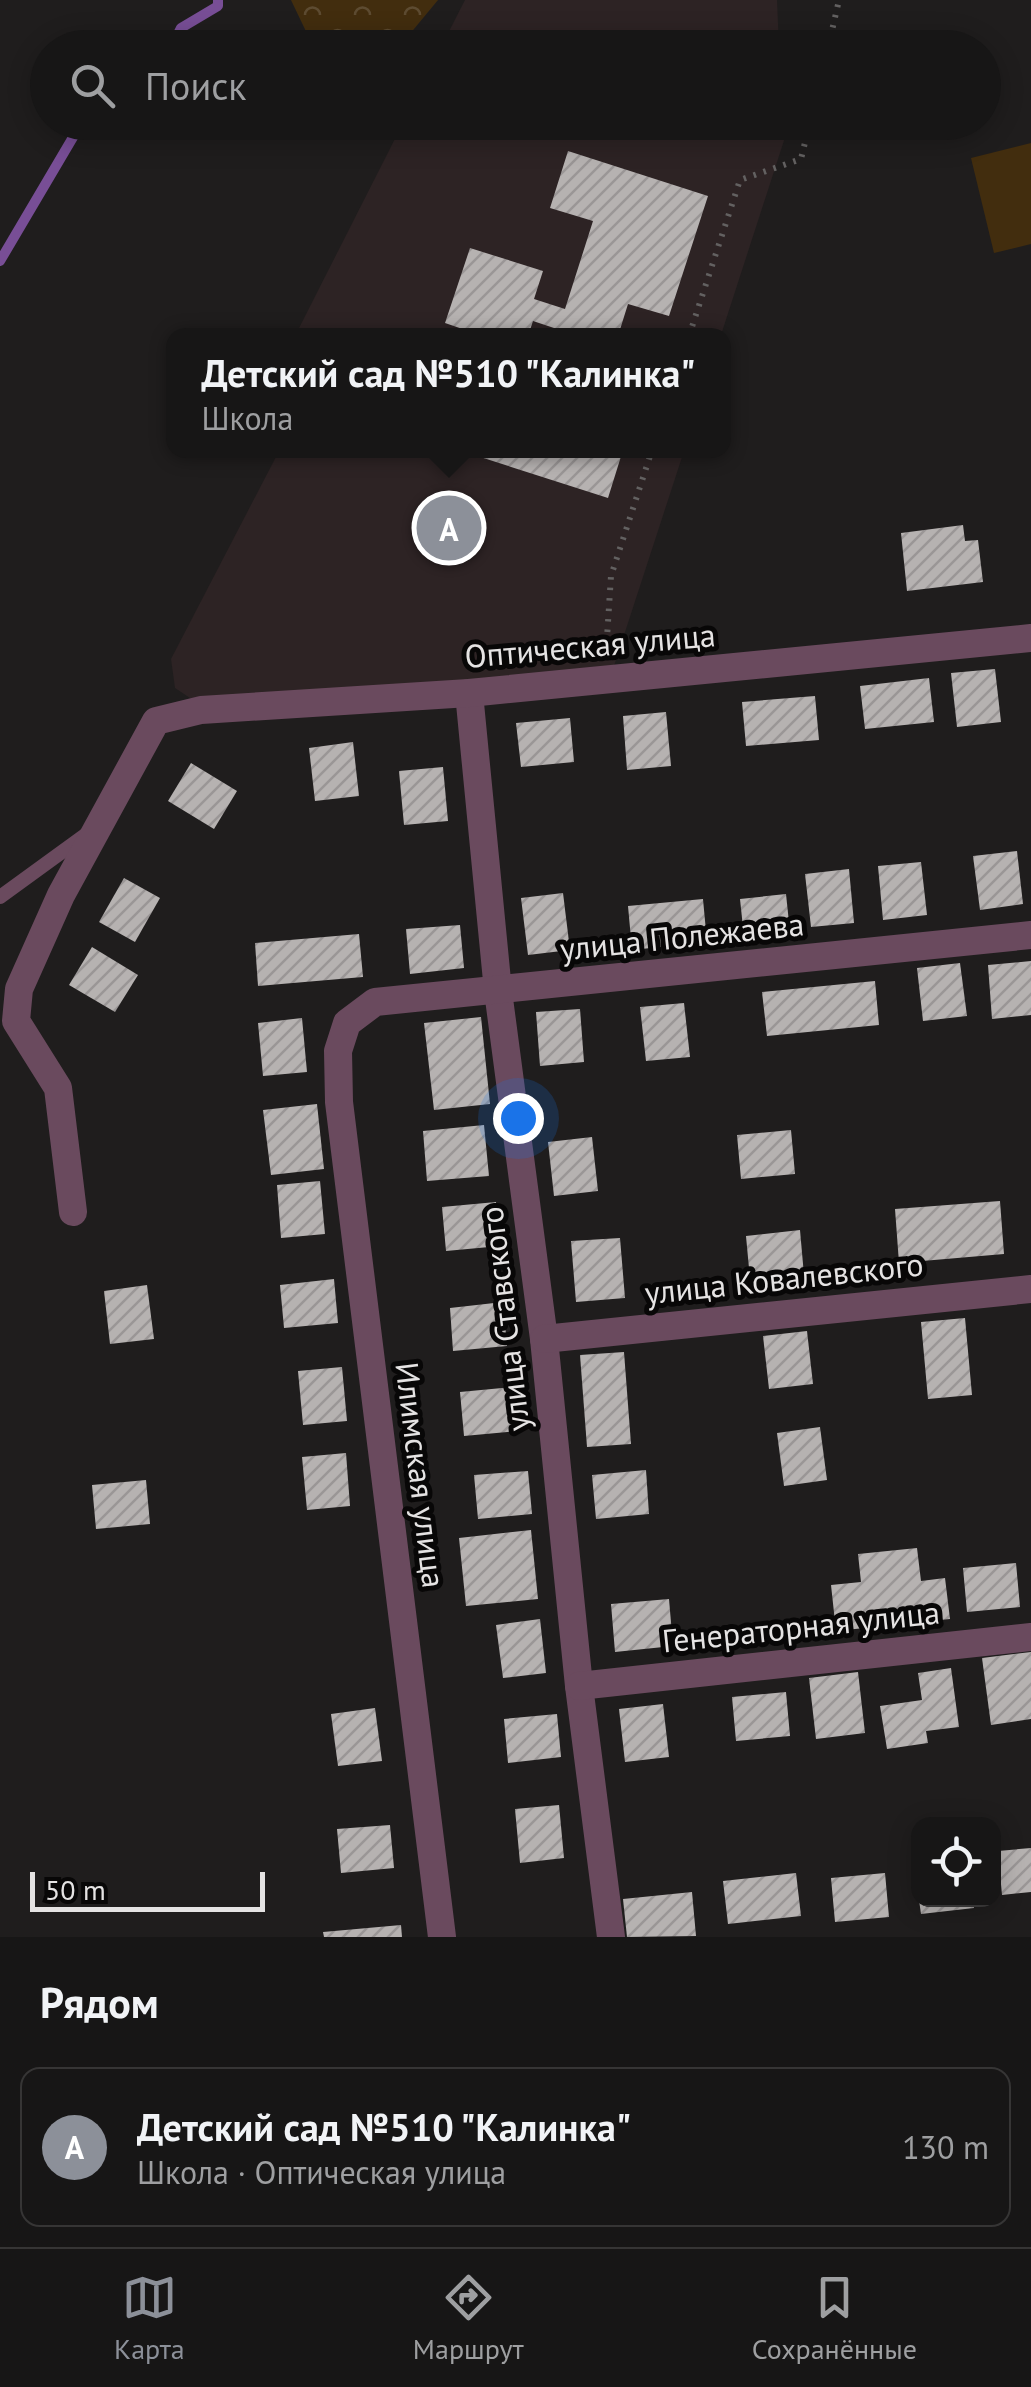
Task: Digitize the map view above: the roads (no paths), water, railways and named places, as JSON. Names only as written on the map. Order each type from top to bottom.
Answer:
[{"type":"street","name":"Оптическая улица","points":[[96,826],[156,721],[202,710],[604,682],[1031,638]]},
{"type":"street","name":"улица Ставского","points":[[470,693],[498,991],[544,1338],[579,1686],[611,1937]]},
{"type":"street","points":[[72,1212],[58,1088],[16,1021],[19,989],[96,826]]},
{"type":"street","name":"улица Полежаева","points":[[346,1023],[375,1002],[1031,935]]},
{"type":"street","name":"Илимская улица","points":[[346,1023],[338,1051],[339,1102],[442,1937]]},
{"type":"street","name":"улица Ковалевского","points":[[544,1338],[1031,1289]]},
{"type":"street","name":"Генераторная улица","points":[[579,1686],[1031,1637]]},
{"type":"lane","points":[[0,897],[96,826]]},
{"type":"waterway","points":[[180,30],[218,6],[218,0]]},
{"type":"waterway","points":[[0,261],[71,140]]},
{"type":"place","name":"Детский сад №510 \"Калинка\"","points":[[449,528]]}]
